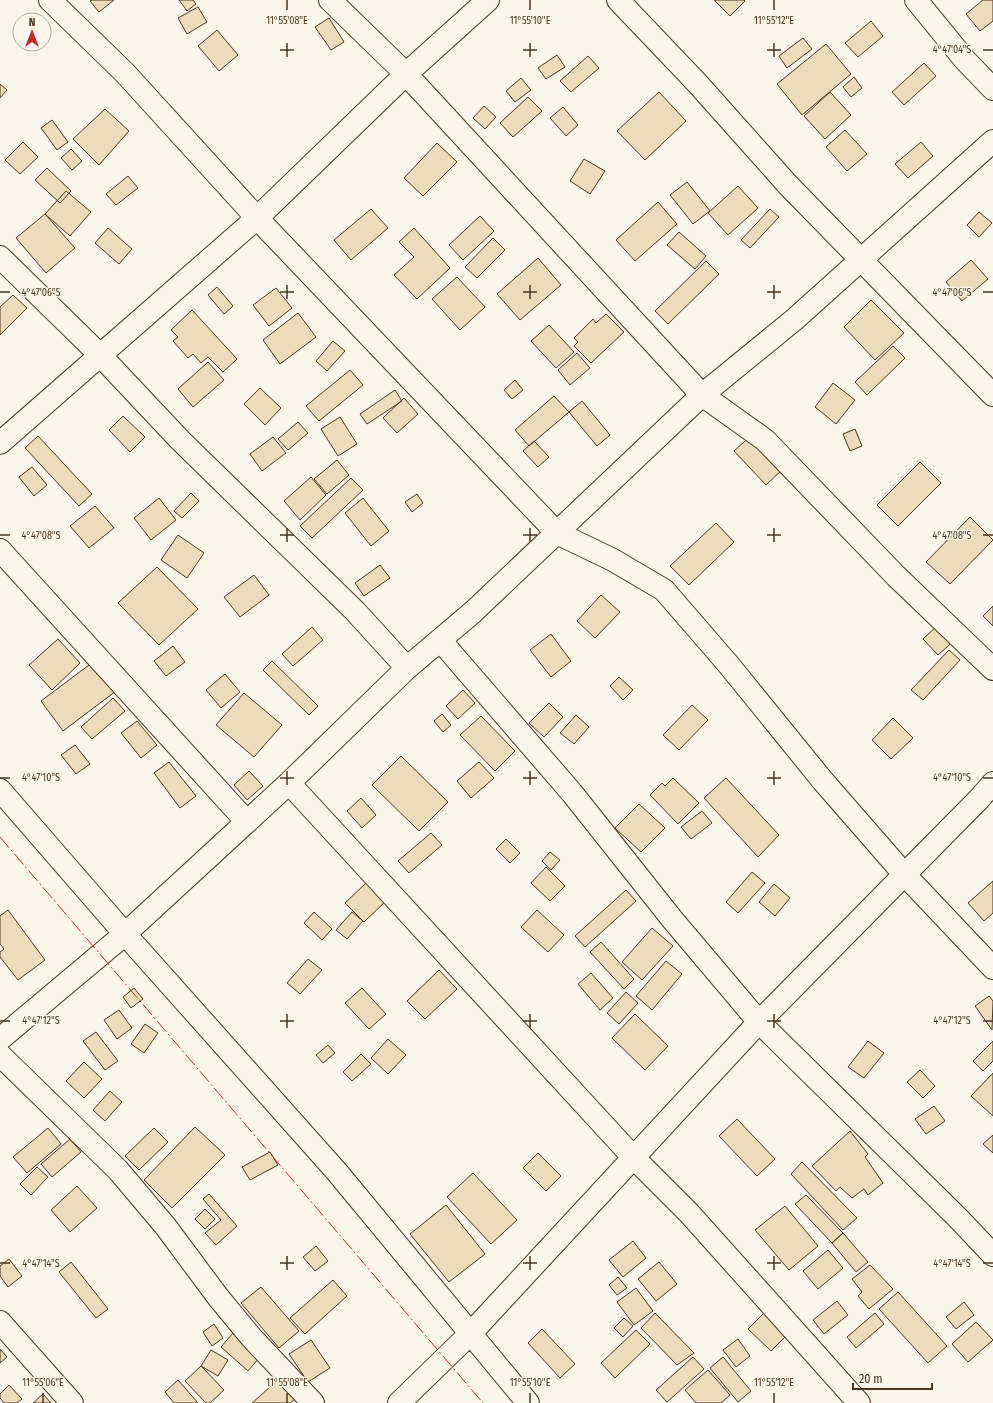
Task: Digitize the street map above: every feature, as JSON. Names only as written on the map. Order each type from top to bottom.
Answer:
[{"type":"street","points":[[50,0],[125,73],[257,218],[557,533],[612,560],[664,590],[728,664],[823,781],[904,874],[993,968]]},
{"type":"street","points":[[330,0],[406,74],[702,396],[766,440],[896,576],[993,669]]},
{"type":"street","points":[[0,443],[257,218],[406,74],[488,0]]},
{"type":"street","points":[[618,0],[698,84],[788,185],[862,259],[993,395]]},
{"type":"street","points":[[916,0],[965,60],[993,89]]},
{"type":"street","points":[[0,1039],[125,934],[289,783],[407,668],[440,640],[557,533],[702,396],[795,320],[993,141]]},
{"type":"street","points":[[0,257],[100,355],[180,440],[355,611],[407,668]]},
{"type":"street","points":[[0,550],[247,822]]},
{"type":"street","points":[[440,640],[572,794],[672,919],[759,1022],[958,1218],[993,1255]]},
{"type":"street","points":[[289,783],[633,1157],[689,1213],[859,1403]]},
{"type":"street","points":[[399,1403],[471,1333],[759,1022],[980,798],[993,783]]},
{"type":"street","points":[[0,790],[125,934],[337,1172],[528,1403]]},
{"type":"street","points":[[0,1055],[118,1170],[166,1227],[250,1337],[313,1403]]},
{"type":"street","points":[[0,1322],[72,1403]]},
{"type":"building","points":[[114,0],[99,12],[90,1]]},
{"type":"building","points":[[179,0],[193,0],[196,4],[187,11]]},
{"type":"building","points":[[714,0],[744,0],[745,1],[730,16]]},
{"type":"building","points":[[983,0],[993,0],[993,21],[980,31],[966,14]]},
{"type":"building","points":[[198,7],[207,22],[187,34],[178,18]]},
{"type":"building","points":[[329,18],[344,42],[331,50],[315,27]]},
{"type":"building","points":[[871,21],[883,36],[858,57],[845,43]]},
{"type":"building","points":[[217,30],[238,55],[219,71],[198,46]]},
{"type":"building","points":[[803,38],[812,49],[787,68],[779,56]]},
{"type":"building","points":[[826,44],[851,74],[802,115],[777,84]]},
{"type":"building","points":[[557,55],[565,67],[546,79],[538,68]]},
{"type":"building","points":[[588,56],[599,68],[571,92],[560,81]]},
{"type":"building","points":[[924,63],[936,76],[904,105],[892,92]]},
{"type":"building","points":[[854,77],[862,88],[851,97],[843,87]]},
{"type":"building","points":[[521,78],[531,90],[515,102],[506,91]]},
{"type":"building","points":[[0,84],[7,90],[0,98]]},
{"type":"building","points":[[659,92],[686,121],[645,160],[617,131]]},
{"type":"building","points":[[830,92],[851,115],[825,139],[804,116]]},
{"type":"building","points":[[528,97],[542,111],[513,137],[500,123]]},
{"type":"building","points":[[484,106],[496,117],[485,129],[473,118]]},
{"type":"building","points":[[563,107],[578,125],[566,136],[550,118]]},
{"type":"building","points":[[105,109],[129,131],[99,165],[73,139]]},
{"type":"building","points":[[52,120],[68,142],[57,150],[41,128]]},
{"type":"building","points":[[845,130],[867,154],[847,171],[826,147]]},
{"type":"building","points":[[23,142],[38,157],[20,174],[5,160]]},
{"type":"building","points":[[921,142],[933,156],[908,178],[895,164]]},
{"type":"building","points":[[437,143],[457,162],[423,196],[404,178]]},
{"type":"building","points":[[71,149],[82,161],[72,170],[61,158]]},
{"type":"building","points":[[584,159],[605,171],[590,194],[570,181]]},
{"type":"building","points":[[47,168],[71,191],[60,203],[35,180]]},
{"type":"building","points":[[128,176],[138,188],[116,205],[106,194]]},
{"type":"building","points":[[687,182],[710,211],[693,224],[670,195]]},
{"type":"building","points":[[738,186],[758,208],[728,235],[708,213]]},
{"type":"building","points":[[66,191],[91,212],[70,236],[45,214]]},
{"type":"building","points":[[658,202],[677,224],[635,261],[616,240]]},
{"type":"building","points":[[371,209],[388,228],[351,260],[334,240]]},
{"type":"building","points":[[770,209],[779,217],[750,248],[741,240]]},
{"type":"building","points":[[979,212],[992,223],[979,237],[967,225]]},
{"type":"building","points":[[45,214],[75,248],[46,273],[16,238]]},
{"type":"building","points":[[480,216],[494,231],[463,260],[449,245]]},
{"type":"building","points":[[108,228],[132,249],[119,264],[95,243]]},
{"type":"building","points":[[414,228],[450,268],[417,299],[394,275],[414,257],[399,242]]},
{"type":"building","points":[[679,232],[706,256],[695,269],[667,245]]},
{"type":"building","points":[[493,238],[505,250],[477,278],[465,267]]},
{"type":"building","points":[[538,258],[561,285],[520,320],[497,294]]},
{"type":"building","points":[[971,260],[988,279],[962,301],[946,282]]},
{"type":"building","points":[[706,261],[719,274],[668,324],[655,311]]},
{"type":"building","points":[[457,277],[485,307],[460,330],[432,299]]},
{"type":"building","points":[[217,287],[233,306],[224,314],[208,295]]},
{"type":"building","points":[[276,288],[292,308],[269,326],[253,305]]},
{"type":"building","points":[[13,295],[27,308],[0,335],[0,307]]},
{"type":"building","points":[[871,300],[904,333],[875,360],[844,327]]},
{"type":"building","points":[[192,310],[237,359],[223,372],[208,357],[201,363],[193,354],[188,358],[173,341],[178,337],[171,330]]},
{"type":"building","points":[[298,313],[316,337],[280,364],[263,340]]},
{"type":"building","points":[[606,314],[624,332],[591,363],[574,346],[578,342],[574,338],[593,319],[596,323]]},
{"type":"building","points":[[549,325],[574,352],[556,368],[531,341]]},
{"type":"building","points":[[333,341],[345,351],[327,371],[316,361]]},
{"type":"building","points":[[893,346],[905,358],[867,395],[855,382]]},
{"type":"building","points":[[577,353],[590,368],[570,385],[558,370]]},
{"type":"building","points":[[208,362],[224,380],[193,407],[178,389]]},
{"type":"building","points":[[350,370],[363,385],[319,421],[306,406]]},
{"type":"building","points":[[515,380],[523,390],[512,399],[504,390]]},
{"type":"building","points":[[833,383],[855,400],[836,424],[815,407]]},
{"type":"building","points":[[260,388],[281,408],[265,425],[244,404]]},
{"type":"building","points":[[395,390],[402,401],[367,424],[360,414]]},
{"type":"building","points":[[554,396],[569,412],[529,446],[515,430]]},
{"type":"building","points":[[404,398],[418,414],[397,433],[383,418]]},
{"type":"building","points":[[582,401],[610,435],[597,446],[569,412]]},
{"type":"building","points":[[123,416],[145,437],[130,452],[109,430]]},
{"type":"building","points":[[340,417],[357,444],[338,456],[321,429]]},
{"type":"building","points":[[298,422],[308,433],[288,450],[278,439]]},
{"type":"building","points":[[855,429],[862,446],[850,451],[843,434]]},
{"type":"building","points":[[754,433],[786,466],[766,485],[734,451]]},
{"type":"building","points":[[38,436],[92,494],[79,506],[25,448]]},
{"type":"building","points":[[273,437],[286,453],[262,471],[250,454]]},
{"type":"building","points":[[534,441],[549,457],[538,467],[523,451]]},
{"type":"building","points":[[337,460],[349,475],[327,494],[314,479]]},
{"type":"building","points":[[920,462],[941,483],[898,526],[877,505]]},
{"type":"building","points":[[32,467],[47,485],[34,496],[19,477]]},
{"type":"building","points":[[311,477],[326,495],[300,520],[284,501]]},
{"type":"building","points":[[351,478],[363,490],[312,538],[300,526]]},
{"type":"building","points":[[191,493],[199,501],[182,518],[174,511]]},
{"type":"building","points":[[417,494],[423,503],[412,512],[405,502]]},
{"type":"building","points":[[159,498],[176,520],[151,540],[134,518]]},
{"type":"building","points":[[363,498],[389,531],[371,546],[345,513]]},
{"type":"building","points":[[95,506],[114,528],[89,548],[70,526]]},
{"type":"building","points":[[970,517],[993,540],[950,584],[926,562]]},
{"type":"building","points":[[716,523],[734,542],[689,585],[670,566]]},
{"type":"building","points":[[178,535],[204,553],[187,578],[161,560]]},
{"type":"building","points":[[380,565],[390,578],[364,596],[355,583]]},
{"type":"building","points":[[157,567],[198,609],[159,645],[118,603]]},
{"type":"building","points":[[254,575],[269,595],[240,617],[224,597]]},
{"type":"building","points":[[601,595],[620,612],[595,638],[577,621]]},
{"type":"building","points":[[993,606],[993,626],[983,616]]},
{"type":"building","points":[[942,621],[957,638],[938,655],[923,639]]},
{"type":"building","points":[[312,627],[323,640],[293,666],[282,654]]},
{"type":"building","points":[[551,634],[571,661],[551,677],[530,650]]},
{"type":"building","points":[[58,639],[80,663],[52,690],[29,665]]},
{"type":"building","points":[[173,646],[185,662],[166,676],[154,661]]},
{"type":"building","points":[[949,650],[960,660],[923,700],[911,690]]},
{"type":"building","points":[[272,661],[318,706],[309,715],[263,670]]},
{"type":"building","points":[[93,662],[116,691],[63,731],[41,701]]},
{"type":"building","points":[[225,674],[240,692],[221,708],[206,690]]},
{"type":"building","points":[[619,677],[633,690],[623,700],[610,686]]},
{"type":"building","points":[[463,690],[475,703],[458,719],[446,706]]},
{"type":"building","points":[[244,693],[282,725],[254,757],[216,725]]},
{"type":"building","points":[[113,698],[125,711],[92,739],[81,727]]},
{"type":"building","points":[[549,703],[563,717],[544,737],[529,723]]},
{"type":"building","points":[[692,705],[708,720],[679,750],[663,735]]},
{"type":"building","points":[[442,714],[451,725],[443,732],[434,721]]},
{"type":"building","points":[[576,715],[589,727],[574,744],[560,733]]},
{"type":"building","points":[[481,716],[515,751],[495,771],[460,735]]},
{"type":"building","points":[[893,718],[913,738],[891,759],[872,740]]},
{"type":"building","points":[[137,721],[157,745],[141,758],[121,733]]},
{"type":"building","points":[[75,745],[90,764],[76,774],[61,755]]},
{"type":"building","points":[[401,756],[448,802],[419,831],[372,785]]},
{"type":"building","points":[[169,762],[196,796],[180,808],[154,773]]},
{"type":"building","points":[[479,762],[494,778],[471,798],[457,781]]},
{"type":"building","points":[[249,771],[263,786],[247,800],[234,785]]},
{"type":"building","points":[[673,778],[699,803],[678,824],[650,795],[662,783],[665,786]]},
{"type":"building","points":[[726,778],[779,835],[758,857],[704,798]]},
{"type":"building","points":[[361,798],[376,815],[362,828],[347,811]]},
{"type":"building","points":[[639,804],[665,828],[641,852],[615,828]]},
{"type":"building","points":[[702,811],[712,823],[691,839],[681,827]]},
{"type":"building","points":[[431,833],[442,845],[409,873],[398,861]]},
{"type":"building","points":[[506,839],[520,853],[510,863],[496,849]]},
{"type":"building","points":[[550,852],[560,860],[551,870],[542,861]]},
{"type":"building","points":[[546,867],[565,886],[550,901],[531,883]]},
{"type":"building","points":[[752,872],[765,883],[738,913],[726,902]]},
{"type":"building","points":[[993,881],[993,913],[984,921],[968,903]]},
{"type":"building","points":[[366,883],[385,902],[364,922],[345,903]]},
{"type":"building","points":[[774,884],[790,898],[775,916],[759,902]]},
{"type":"building","points":[[626,890],[636,901],[585,947],[575,936]]},
{"type":"building","points":[[8,910],[45,960],[18,980],[0,957],[0,952],[4,949],[0,944],[0,916]]},
{"type":"building","points":[[537,910],[564,935],[548,952],[521,927]]},
{"type":"building","points":[[314,912],[332,929],[322,940],[304,923]]},
{"type":"building","points":[[352,912],[363,921],[347,939],[336,930]]},
{"type":"building","points":[[652,928],[673,946],[642,980],[622,962]]},
{"type":"building","points":[[601,942],[634,979],[624,989],[590,952]]},
{"type":"building","points":[[308,959],[322,970],[300,994],[287,983]]},
{"type":"building","points":[[666,961],[682,974],[652,1010],[636,996]]},
{"type":"building","points":[[439,970],[457,989],[425,1019],[407,1001]]},
{"type":"building","points":[[591,973],[613,998],[600,1010],[578,984]]},
{"type":"building","points":[[134,988],[143,999],[131,1008],[123,997]]},
{"type":"building","points":[[362,988],[386,1014],[369,1029],[345,1003]]},
{"type":"building","points":[[626,992],[638,1003],[619,1024],[607,1013]]},
{"type":"building","points":[[989,996],[993,1001],[992,1030],[975,1006]]},
{"type":"building","points":[[119,1010],[132,1028],[117,1039],[104,1020]]},
{"type":"building","points":[[635,1014],[668,1046],[645,1070],[612,1038]]},
{"type":"building","points":[[145,1024],[158,1033],[144,1053],[131,1044]]},
{"type":"building","points":[[96,1032],[118,1061],[105,1070],[83,1041]]},
{"type":"building","points":[[388,1039],[406,1055],[388,1074],[371,1058]]},
{"type":"building","points":[[868,1041],[884,1053],[864,1078],[848,1067]]},
{"type":"building","points":[[993,1041],[993,1061],[983,1071],[973,1061]]},
{"type":"building","points":[[328,1045],[335,1053],[323,1063],[316,1055]]},
{"type":"building","points":[[361,1054],[371,1064],[352,1081],[343,1072]]},
{"type":"building","points":[[84,1062],[102,1079],[84,1098],[66,1081]]},
{"type":"building","points":[[920,1070],[935,1086],[923,1098],[907,1082]]},
{"type":"building","points":[[993,1073],[993,1116],[971,1096]]},
{"type":"building","points":[[110,1091],[122,1102],[105,1121],[93,1110]]},
{"type":"building","points":[[934,1106],[945,1121],[926,1134],[915,1119]]},
{"type":"building","points":[[737,1119],[775,1159],[757,1176],[719,1136]]},
{"type":"building","points":[[195,1127],[225,1155],[172,1208],[144,1180]]},
{"type":"building","points":[[48,1128],[61,1144],[27,1173],[13,1157]]},
{"type":"building","points":[[154,1128],[168,1142],[139,1170],[125,1156]]},
{"type":"building","points":[[850,1131],[868,1154],[865,1157],[883,1183],[868,1195],[864,1189],[852,1198],[840,1187],[836,1191],[812,1166]]},
{"type":"building","points":[[993,1135],[993,1153],[983,1144]]},
{"type":"building","points":[[70,1139],[81,1152],[52,1177],[41,1164]]},
{"type":"building","points":[[270,1152],[278,1165],[250,1180],[242,1167]]},
{"type":"building","points":[[538,1153],[561,1176],[546,1191],[523,1168]]},
{"type":"building","points":[[802,1162],[857,1218],[843,1230],[791,1174]]},
{"type":"building","points":[[37,1167],[48,1177],[31,1195],[20,1184]]},
{"type":"building","points":[[473,1173],[517,1220],[491,1244],[447,1197]]},
{"type":"building","points":[[77,1186],[97,1208],[70,1232],[51,1210]]},
{"type":"building","points":[[209,1194],[237,1226],[216,1245],[205,1233],[221,1220],[203,1199]]},
{"type":"building","points":[[806,1195],[843,1233],[832,1243],[795,1204]]},
{"type":"building","points":[[446,1205],[485,1254],[449,1282],[410,1234]]},
{"type":"building","points":[[785,1206],[818,1246],[789,1270],[755,1230]]},
{"type":"building","points":[[205,1209],[215,1219],[205,1229],[195,1219]]},
{"type":"building","points":[[843,1233],[868,1262],[856,1272],[832,1243]]},
{"type":"building","points":[[633,1241],[646,1258],[623,1277],[609,1260]]},
{"type":"building","points":[[316,1246],[328,1261],[315,1271],[303,1257]]},
{"type":"building","points":[[828,1250],[843,1268],[818,1289],[803,1271]]},
{"type":"building","points":[[9,1259],[22,1276],[8,1287],[0,1276],[0,1266]]},
{"type":"building","points":[[71,1262],[108,1309],[96,1318],[59,1272]]},
{"type":"building","points":[[659,1262],[677,1284],[656,1301],[638,1279]]},
{"type":"building","points":[[870,1265],[893,1289],[869,1309],[858,1296],[862,1292],[852,1279]]},
{"type":"building","points":[[618,1277],[627,1288],[617,1295],[609,1285]]},
{"type":"building","points":[[333,1280],[347,1296],[305,1334],[290,1318]]},
{"type":"building","points":[[261,1287],[299,1331],[279,1348],[241,1303]]},
{"type":"building","points":[[636,1288],[653,1311],[634,1325],[617,1302]]},
{"type":"building","points":[[898,1292],[947,1346],[928,1363],[879,1309]]},
{"type":"building","points":[[837,1301],[848,1315],[824,1334],[813,1320]]},
{"type":"building","points":[[964,1302],[974,1315],[956,1329],[946,1317]]},
{"type":"building","points":[[767,1310],[789,1333],[771,1351],[748,1329]]},
{"type":"building","points":[[655,1313],[694,1353],[677,1365],[641,1328]]},
{"type":"building","points":[[875,1313],[884,1324],[856,1348],[847,1337]]},
{"type":"building","points":[[624,1318],[633,1326],[623,1337],[614,1328]]},
{"type":"building","points":[[976,1322],[993,1340],[968,1362],[952,1344]]},
{"type":"building","points":[[214,1324],[223,1338],[212,1346],[203,1332]]},
{"type":"building","points":[[542,1329],[575,1364],[560,1378],[528,1343]]},
{"type":"building","points":[[636,1330],[650,1344],[615,1378],[601,1363]]},
{"type":"building","points":[[233,1333],[260,1357],[248,1371],[221,1347]]},
{"type":"building","points":[[738,1339],[750,1356],[736,1367],[723,1350]]},
{"type":"building","points":[[311,1340],[330,1368],[308,1382],[289,1354]]},
{"type":"building","points":[[0,1349],[7,1357],[0,1363]]},
{"type":"building","points":[[211,1350],[228,1360],[218,1376],[201,1366]]},
{"type":"building","points":[[693,1357],[704,1369],[667,1402],[656,1390]]},
{"type":"building","points":[[723,1357],[751,1391],[738,1402],[710,1368]]},
{"type":"building","points":[[201,1366],[224,1390],[210,1403],[206,1403],[185,1381]]},
{"type":"building","points":[[708,1370],[730,1395],[721,1403],[696,1403],[685,1390]]},
{"type":"building","points":[[279,1379],[296,1398],[290,1403],[252,1403]]},
{"type":"building","points":[[178,1380],[198,1403],[174,1403],[165,1392]]},
{"type":"building","points":[[9,1385],[22,1399],[17,1403],[4,1403],[0,1398],[0,1394]]},
{"type":"building","points":[[43,1394],[51,1403],[33,1403]]},
{"type":"power","points":[[0,837],[483,1403]]}]
